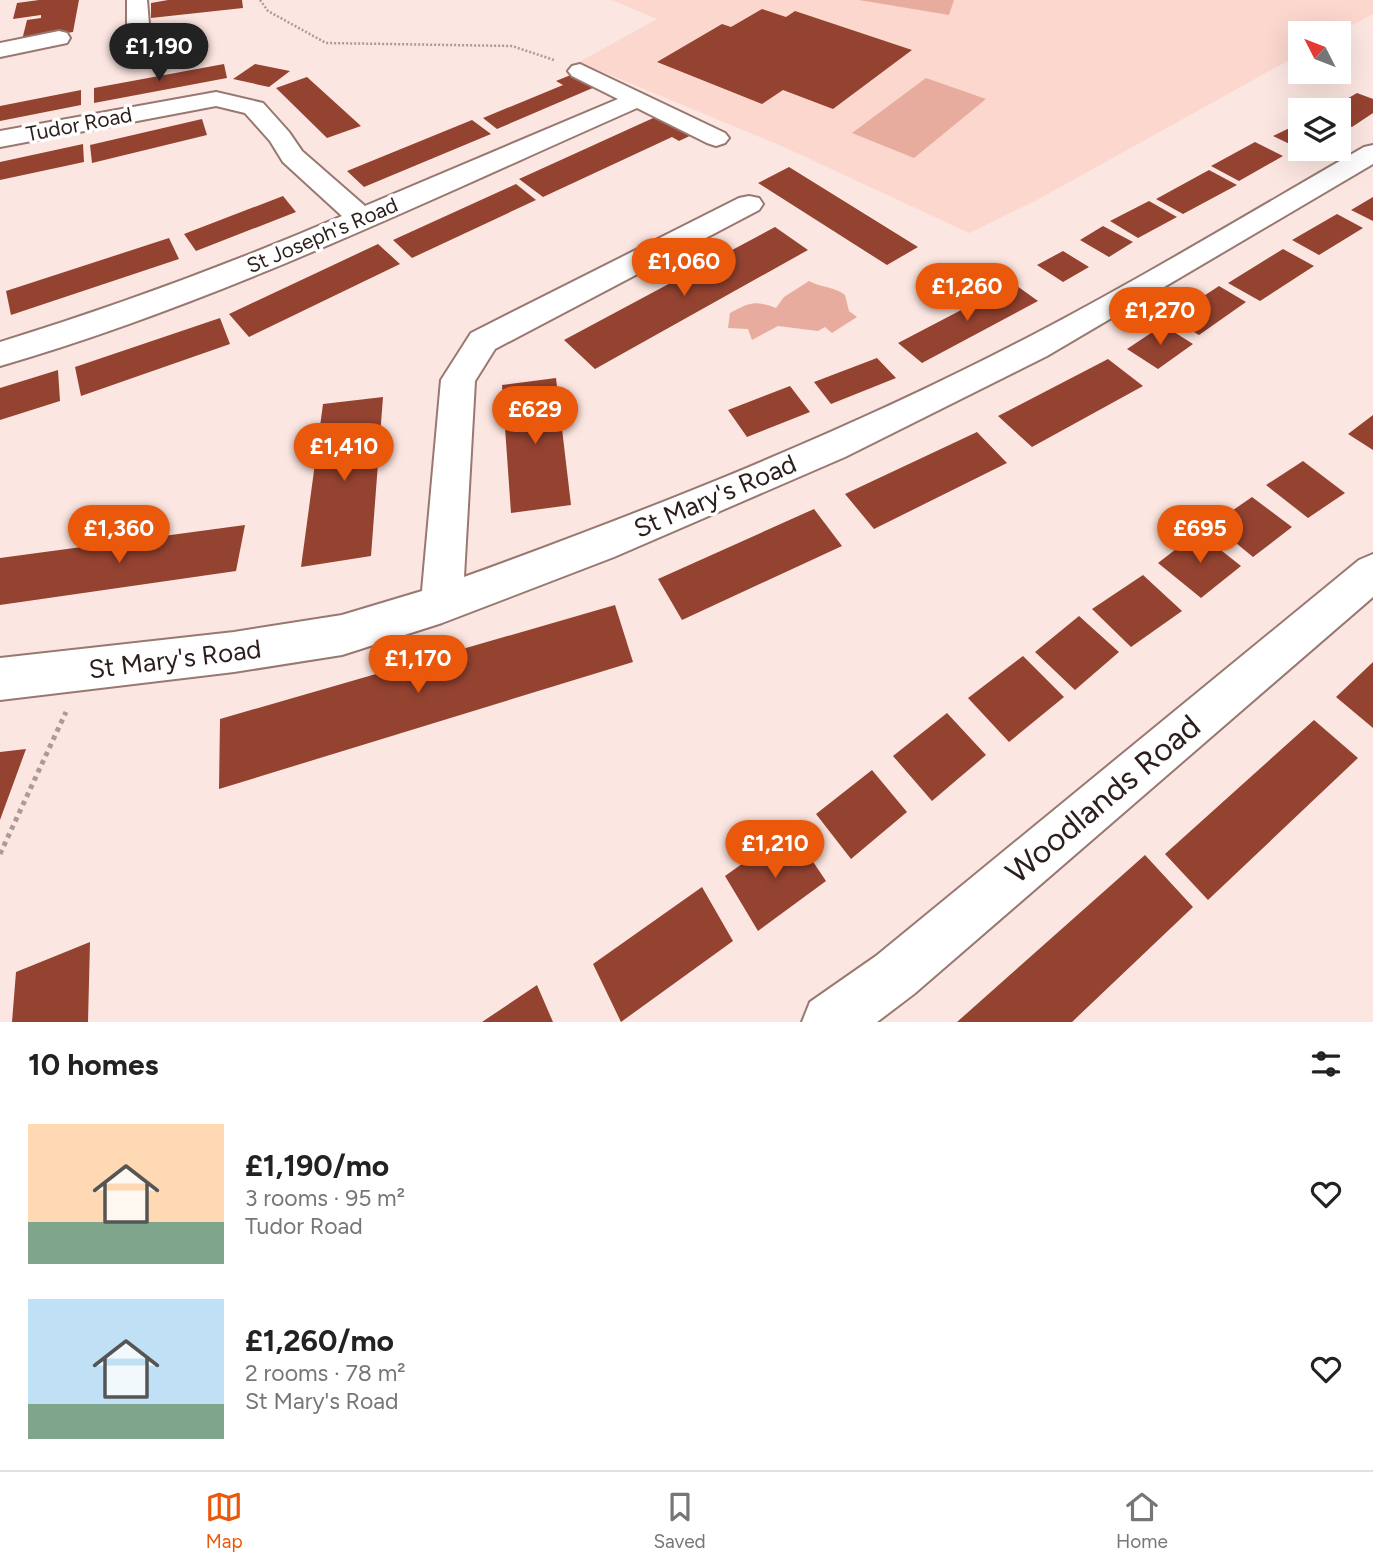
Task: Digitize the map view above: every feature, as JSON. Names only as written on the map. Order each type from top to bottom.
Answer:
[{"type":"street","points":[[137,0],[138,24]]},
{"type":"street","points":[[0,50],[59,38]]},
{"type":"street","points":[[580,71],[716,138]]},
{"type":"street","name":"Tudor Road","points":[[0,139],[216,99],[254,108],[280,137],[292,156],[361,218]]},
{"type":"street","name":"St Joseph's Road","points":[[0,354],[95,324],[230,274],[638,99]]},
{"type":"street","name":"St Mary's Road","points":[[0,679],[234,652],[342,635],[442,604],[600,545],[844,441],[1035,348],[1373,153]]},
{"type":"street","points":[[442,604],[458,380],[483,341],[750,204]]},
{"type":"street","name":"Woodlands Road","points":[[830,1022],[895,975],[1373,572]]},
{"type":"path","points":[[260,0],[268,11],[326,43],[512,46],[532,50],[580,71]]},
{"type":"path","points":[[0,854],[86,670]]},
{"type":"shaded area","points":[[612,0],[1373,0],[1373,14],[1351,26],[1351,21],[1288,21],[1288,61],[1037,200],[969,233],[784,147],[579,62],[657,19]]},
{"type":"shaded area","points":[[859,0],[954,0],[949,15]]},
{"type":"shaded area","points":[[926,78],[986,99],[914,158],[852,133]]},
{"type":"shaded area","points":[[809,281],[845,295],[849,311],[857,317],[832,333],[825,327],[818,331],[778,326],[752,340],[748,329],[728,328],[730,313],[752,303],[776,308],[784,297]]},
{"type":"building","points":[[79,0],[73,32],[22,40],[27,20],[41,18],[41,15],[13,19],[17,3]]},
{"type":"building","points":[[168,0],[242,0],[243,8],[151,18],[151,3]]},
{"type":"building","points":[[762,9],[786,17],[795,11],[912,50],[833,109],[783,90],[762,104],[657,62],[722,24],[731,27]]},
{"type":"building","points":[[224,64],[227,78],[94,103],[94,88]]},
{"type":"building","points":[[255,64],[290,71],[269,87],[233,79]]},
{"type":"building","points":[[573,74],[595,87],[497,129],[483,118],[563,85],[556,81]]},
{"type":"building","points":[[307,77],[361,126],[327,138],[276,88]]},
{"type":"building","points":[[81,90],[81,105],[0,121],[0,106]]},
{"type":"building","points":[[1357,93],[1373,99],[1373,113],[1352,127],[1351,98],[1348,98]]},
{"type":"building","points":[[662,114],[694,134],[679,141],[672,137],[543,197],[519,179]]},
{"type":"building","points":[[202,119],[207,135],[92,163],[90,145]]},
{"type":"building","points":[[472,120],[491,134],[364,187],[347,171]]},
{"type":"building","points":[[1288,129],[1288,143],[1273,136]]},
{"type":"building","points":[[1255,142],[1283,156],[1239,181],[1211,166]]},
{"type":"building","points":[[83,144],[84,162],[0,180],[0,162]]},
{"type":"building","points":[[789,167],[918,247],[887,265],[758,183]]},
{"type":"building","points":[[1209,170],[1237,185],[1183,214],[1156,199]]},
{"type":"building","points":[[516,184],[536,200],[412,258],[393,240]]},
{"type":"building","points":[[283,196],[296,212],[196,251],[184,234]]},
{"type":"building","points":[[1373,197],[1373,221],[1351,210]]},
{"type":"building","points":[[1149,201],[1177,217],[1138,238],[1110,221]]},
{"type":"building","points":[[1337,214],[1363,228],[1319,255],[1292,240]]},
{"type":"building","points":[[1103,226],[1133,242],[1109,257],[1080,240]]},
{"type":"building","points":[[775,227],[808,250],[595,369],[564,340]]},
{"type":"building","points":[[169,238],[179,259],[11,315],[6,291]]},
{"type":"building","points":[[378,244],[400,264],[249,337],[229,314]]},
{"type":"building","points":[[1283,249],[1314,266],[1260,301],[1228,283]]},
{"type":"building","points":[[1063,251],[1089,267],[1063,282],[1037,265]]},
{"type":"building","points":[[1013,283],[1038,301],[922,363],[898,343]]},
{"type":"building","points":[[1219,286],[1246,302],[1199,335],[1170,318]]},
{"type":"building","points":[[220,318],[230,344],[81,396],[75,367]]},
{"type":"building","points":[[1163,325],[1193,344],[1158,369],[1127,349]]},
{"type":"building","points":[[877,358],[896,378],[831,404],[814,382]]},
{"type":"building","points":[[1108,359],[1143,386],[1032,447],[998,416]]},
{"type":"building","points":[[58,370],[60,401],[0,420],[0,388]]},
{"type":"building","points":[[556,378],[571,505],[511,513],[502,385]]},
{"type":"building","points":[[790,386],[810,412],[747,437],[728,410]]},
{"type":"building","points":[[383,397],[371,556],[301,567],[323,404]]},
{"type":"building","points":[[1373,415],[1373,450],[1348,434]]},
{"type":"building","points":[[977,432],[1007,463],[874,529],[845,494]]},
{"type":"building","points":[[1303,461],[1345,493],[1308,518],[1266,485]]},
{"type":"building","points":[[1252,497],[1292,527],[1253,557],[1213,524]]},
{"type":"building","points":[[814,509],[842,546],[682,620],[658,579]]},
{"type":"building","points":[[245,525],[236,571],[0,605],[0,558]]},
{"type":"building","points":[[1198,532],[1241,566],[1201,598],[1158,563]]},
{"type":"building","points":[[1143,575],[1182,611],[1131,647],[1092,609]]},
{"type":"building","points":[[615,605],[633,662],[219,789],[220,719]]},
{"type":"building","points":[[1079,616],[1119,652],[1075,690],[1035,652]]},
{"type":"building","points":[[1023,656],[1064,697],[1009,742],[968,698]]},
{"type":"building","points":[[1373,662],[1373,728],[1336,697]]},
{"type":"building","points":[[947,713],[986,755],[932,801],[893,756]]},
{"type":"building","points":[[1314,720],[1358,758],[1208,900],[1165,854]]},
{"type":"building","points":[[26,749],[0,820],[0,752]]},
{"type":"building","points":[[872,770],[907,812],[851,859],[816,814]]},
{"type":"building","points":[[791,829],[826,881],[758,931],[725,876]]},
{"type":"building","points":[[1145,855],[1193,907],[1072,1022],[957,1022]]},
{"type":"building","points":[[702,887],[733,941],[621,1022],[593,964]]},
{"type":"building","points":[[90,942],[88,1022],[12,1022],[16,972]]},
{"type":"building","points":[[537,985],[553,1022],[482,1022]]}]
